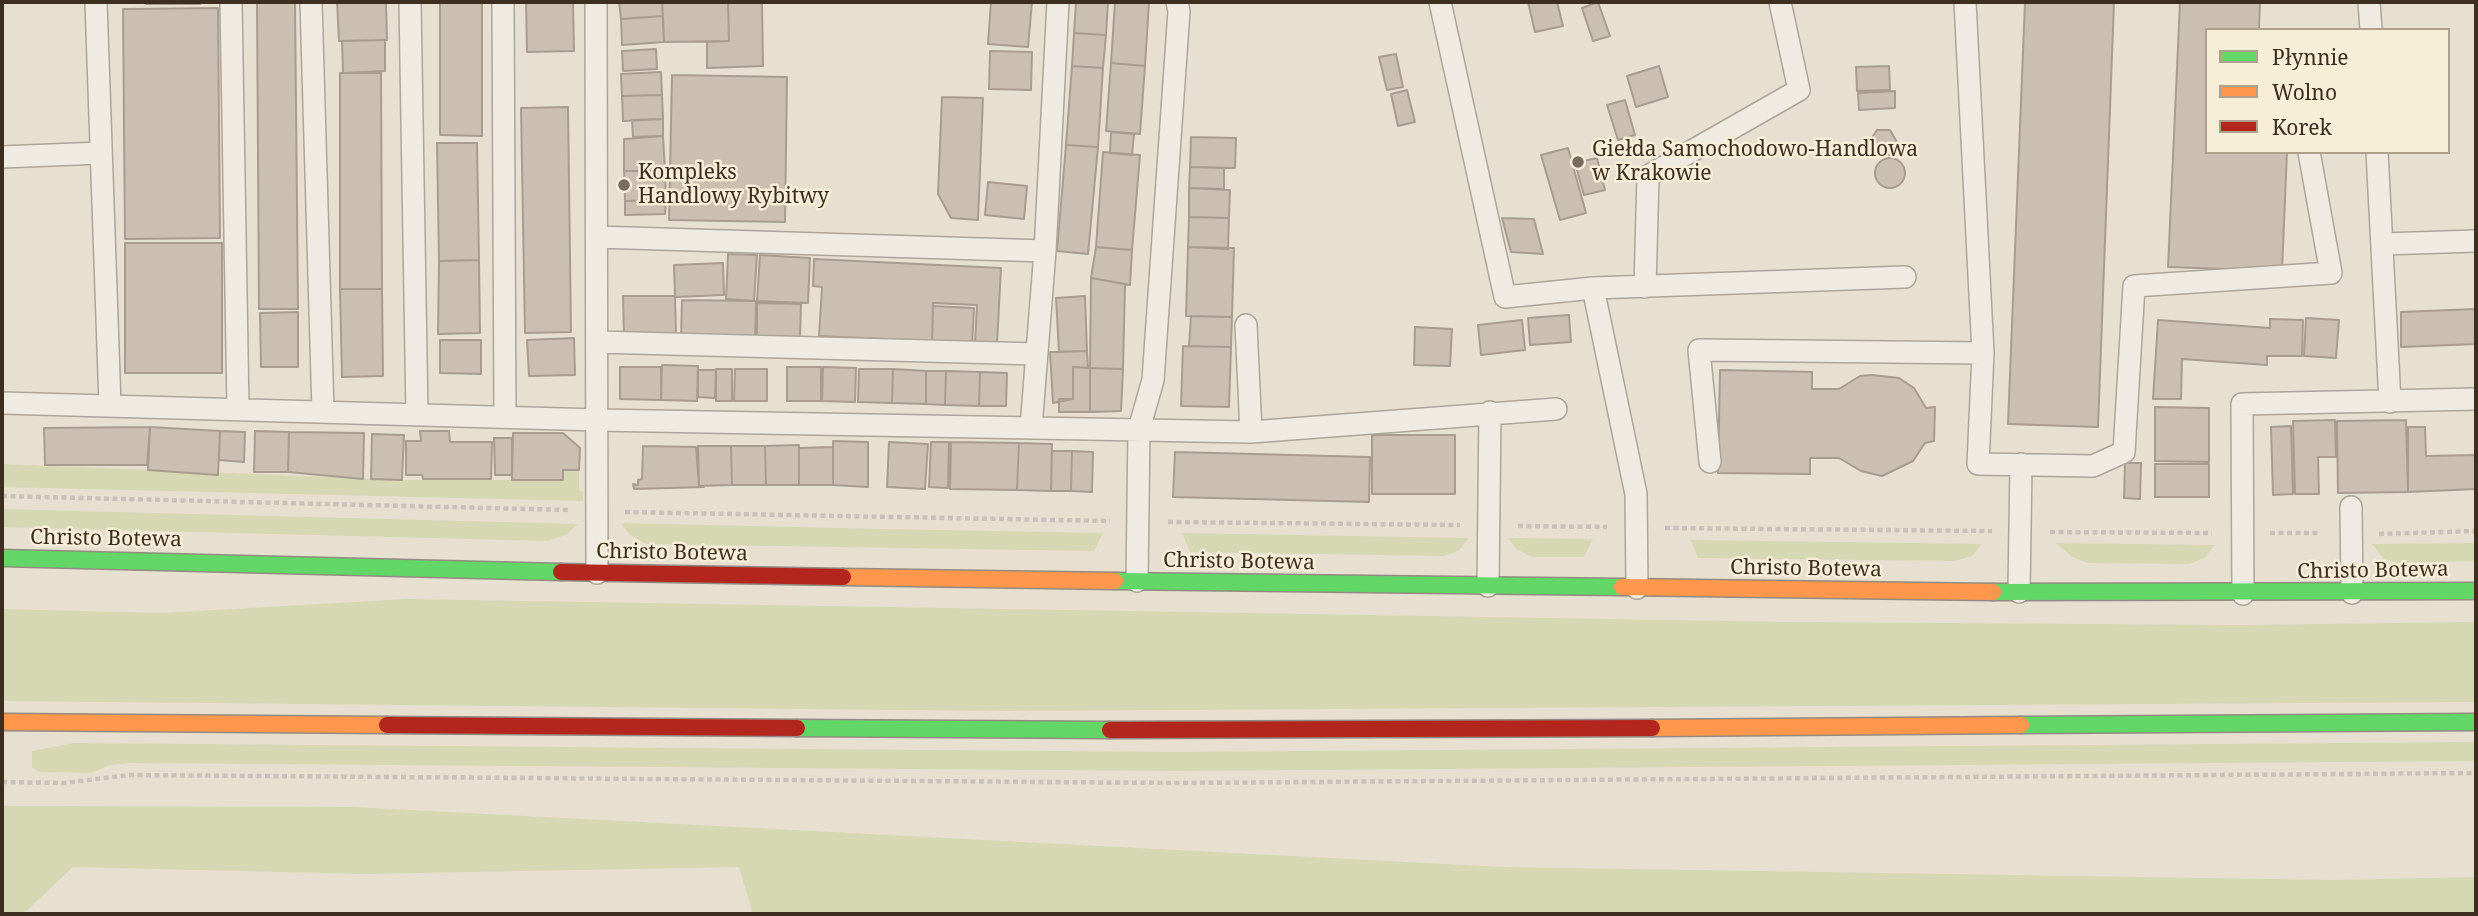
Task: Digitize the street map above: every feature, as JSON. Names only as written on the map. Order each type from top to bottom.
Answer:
[{"type":"main road","name":"Christo Botewa","points":[[2,558],[597,573],[1488,586],[2243,594],[2476,591]]},
{"type":"main road","points":[[2,722],[1270,731],[2476,722]]},
{"type":"lane","points":[[96,2],[110,405]]},
{"type":"lane","points":[[231,2],[238,409]]},
{"type":"lane","points":[[312,2],[323,412]]},
{"type":"lane","points":[[410,2],[417,415]]},
{"type":"lane","points":[[503,2],[505,417]]},
{"type":"lane","points":[[596,2],[597,573]]},
{"type":"lane","points":[[1031,428],[1045,251],[1058,2]]},
{"type":"lane","points":[[1137,581],[1139,429],[1153,380],[1179,11],[1177,2]]},
{"type":"lane","points":[[1440,2],[1505,297],[1594,288],[1905,277]]},
{"type":"lane","points":[[1645,287],[1648,176],[1799,90],[1780,2]]},
{"type":"lane","points":[[1965,2],[1983,352],[1978,464],[2093,466],[2124,452],[2134,286],[2331,273],[2309,154]]},
{"type":"lane","points":[[2369,2],[2371,28]]},
{"type":"lane","points":[[2,157],[101,153]]},
{"type":"lane","points":[[2377,154],[2390,402]]},
{"type":"lane","points":[[597,237],[1045,251]]},
{"type":"lane","points":[[2382,244],[2476,241]]},
{"type":"lane","points":[[1594,288],[1636,494],[1637,587]]},
{"type":"lane","points":[[1245,325],[1251,432]]},
{"type":"lane","points":[[598,342],[1037,354]]},
{"type":"lane","points":[[1710,462],[1699,350],[1983,352]]},
{"type":"lane","points":[[2243,594],[2242,404],[2476,399]]},
{"type":"lane","points":[[2,403],[598,420],[1251,432],[1556,409]]},
{"type":"lane","points":[[1488,586],[1490,412]]},
{"type":"lane","points":[[2019,592],[2021,464]]},
{"type":"lane","points":[[2351,508],[2352,593]]},
{"type":"path","points":[[2,496],[569,510]]},
{"type":"path","points":[[618,512],[1109,521]]},
{"type":"path","points":[[1178,522],[1471,525]]},
{"type":"path","points":[[1508,526],[1599,527]]},
{"type":"path","points":[[1686,528],[1987,531]]},
{"type":"path","points":[[2371,534],[2476,531]]},
{"type":"path","points":[[2049,532],[2217,533]]},
{"type":"path","points":[[2269,533],[2335,533]]},
{"type":"path","points":[[2,782],[65,783],[129,775],[1192,783],[2476,773]]},
{"type":"green space","points":[[2,464],[402,480],[562,480],[563,470],[579,470],[579,491],[583,492],[583,501],[2,487]]},
{"type":"green space","points":[[2,509],[578,524],[566,535],[547,541],[2,527]]},
{"type":"green space","points":[[621,523],[1103,533],[1094,551],[646,544],[629,534]]},
{"type":"green space","points":[[1182,533],[1469,538],[1458,551],[1444,556],[1190,552]]},
{"type":"green space","points":[[1508,538],[1593,539],[1584,557],[1532,557],[1516,549]]},
{"type":"green space","points":[[1691,540],[1982,544],[1972,556],[1955,561],[1698,558]]},
{"type":"green space","points":[[2056,543],[2215,545],[2204,558],[2189,564],[2088,563],[2072,557]]},
{"type":"green space","points":[[2476,543],[2476,561],[2398,563],[2383,558],[2372,544]]},
{"type":"green space","points":[[406,599],[1789,622],[2242,625],[2476,622],[2476,702],[1005,711],[2,701],[2,609],[163,613]]},
{"type":"green space","points":[[2476,742],[2476,761],[1178,771],[130,763],[110,765],[91,773],[39,772],[32,767],[32,751],[74,743],[1178,752]]},
{"type":"green space","points":[[2,806],[353,807],[1502,867],[2333,880],[2476,877],[2476,914],[753,914],[739,867],[363,874],[73,867],[23,914],[2,914]]},
{"type":"building","points":[[200,2],[200,4],[146,4]]},
{"type":"building","points":[[257,2],[295,2],[298,309],[259,309]]},
{"type":"building","points":[[337,2],[386,2],[387,40],[339,41]]},
{"type":"building","points":[[440,2],[482,2],[482,136],[440,135]]},
{"type":"building","points":[[526,2],[573,2],[574,51],[527,52]]},
{"type":"building","points":[[619,2],[662,2],[663,16],[621,19]]},
{"type":"building","points":[[662,2],[728,2],[729,41],[664,42]]},
{"type":"building","points":[[728,2],[762,2],[763,66],[707,68],[707,42],[729,41]]},
{"type":"building","points":[[991,2],[1032,2],[1028,47],[988,44]]},
{"type":"building","points":[[1076,2],[1108,2],[1106,35],[1074,33]]},
{"type":"building","points":[[1115,2],[1149,2],[1145,66],[1111,63]]},
{"type":"building","points":[[1528,2],[1557,2],[1563,26],[1535,32]]},
{"type":"building","points":[[1598,2],[1610,36],[1593,41],[1582,8]]},
{"type":"building","points":[[2025,2],[2114,2],[2098,427],[2008,424]]},
{"type":"building","points":[[2180,2],[2260,2],[2259,28],[2205,28],[2205,154],[2287,154],[2282,271],[2168,267]]},
{"type":"building","points":[[218,8],[220,238],[125,239],[123,9]]},
{"type":"building","points":[[663,16],[664,42],[622,45],[621,19]]},
{"type":"building","points":[[1074,33],[1106,35],[1103,68],[1072,66]]},
{"type":"building","points":[[385,40],[385,71],[343,73],[342,41]]},
{"type":"building","points":[[656,49],[657,69],[623,71],[622,51]]},
{"type":"building","points":[[990,51],[1032,52],[1031,90],[989,89]]},
{"type":"building","points":[[1396,54],[1403,87],[1387,90],[1379,57]]},
{"type":"building","points":[[1111,63],[1145,66],[1140,134],[1106,131]]},
{"type":"building","points":[[1072,66],[1103,68],[1098,147],[1066,145]]},
{"type":"building","points":[[1659,66],[1668,97],[1636,107],[1627,76]]},
{"type":"building","points":[[1889,66],[1890,90],[1857,91],[1856,67]]},
{"type":"building","points":[[661,72],[662,95],[622,96],[621,74]]},
{"type":"building","points":[[340,73],[381,73],[382,289],[340,289]]},
{"type":"building","points":[[672,75],[787,77],[785,222],[669,220]]},
{"type":"building","points":[[1407,90],[1415,122],[1398,126],[1391,94]]},
{"type":"building","points":[[1895,91],[1895,108],[1859,110],[1858,93]]},
{"type":"building","points":[[662,95],[663,119],[623,121],[622,96]]},
{"type":"building","points":[[942,97],[983,98],[978,220],[951,218],[938,194]]},
{"type":"building","points":[[1625,100],[1635,135],[1618,140],[1607,105]]},
{"type":"building","points":[[568,107],[571,332],[525,333],[521,108]]},
{"type":"building","points":[[663,119],[663,136],[633,137],[632,120]]},
{"type":"building","points":[[1877,130],[1890,130],[1898,144],[1894,155],[1874,155],[1868,144]]},
{"type":"building","points":[[1111,132],[1134,134],[1132,155],[1110,153]]},
{"type":"building","points":[[663,136],[665,171],[624,171],[624,139]]},
{"type":"building","points":[[1191,137],[1236,138],[1235,168],[1190,167]]},
{"type":"building","points":[[437,143],[477,143],[479,260],[439,261]]},
{"type":"building","points":[[1066,145],[1098,147],[1088,254],[1057,251]]},
{"type":"building","points":[[1568,148],[1586,213],[1560,220],[1541,155]]},
{"type":"building","points":[[1103,152],[1140,155],[1132,250],[1096,247]]},
{"type":"building","points":[[1597,158],[1605,190],[1584,195],[1575,163]]},
{"type":"building","points":[[1890,158],[1896,159],[1904,167],[1904,179],[1896,187],[1890,188],[1884,187],[1876,179],[1875,173],[1876,167],[1884,159]]},
{"type":"building","points":[[1190,167],[1224,168],[1224,189],[1189,188]]},
{"type":"building","points":[[624,171],[665,171],[666,200],[625,201]]},
{"type":"building","points":[[988,182],[1027,186],[1024,219],[985,215]]},
{"type":"building","points":[[1189,188],[1230,190],[1229,218],[1189,217]]},
{"type":"building","points":[[666,200],[665,214],[625,215],[625,201]]},
{"type":"building","points":[[1189,217],[1229,218],[1228,249],[1188,247]]},
{"type":"building","points":[[1502,218],[1534,219],[1543,254],[1511,252]]},
{"type":"building","points":[[125,243],[222,243],[222,373],[125,373]]},
{"type":"building","points":[[1096,247],[1132,250],[1130,285],[1091,278]]},
{"type":"building","points":[[1188,247],[1234,248],[1232,317],[1186,316]]},
{"type":"building","points":[[728,254],[757,255],[754,301],[726,299]]},
{"type":"building","points":[[760,255],[810,258],[808,303],[757,301]]},
{"type":"building","points":[[814,259],[1001,268],[997,344],[975,343],[977,305],[933,303],[932,341],[819,336],[822,287],[813,286]]},
{"type":"building","points":[[479,260],[480,333],[438,334],[439,261]]},
{"type":"building","points":[[723,263],[724,295],[675,297],[674,265]]},
{"type":"building","points":[[1091,278],[1125,284],[1123,369],[1090,368]]},
{"type":"building","points":[[340,289],[382,289],[383,376],[342,377]]},
{"type":"building","points":[[623,296],[675,296],[676,336],[624,337]]},
{"type":"building","points":[[1085,296],[1087,351],[1059,352],[1056,298]]},
{"type":"building","points":[[682,300],[756,301],[755,340],[681,339]]},
{"type":"building","points":[[757,303],[801,304],[800,338],[757,338]]},
{"type":"building","points":[[933,306],[974,308],[972,346],[932,344]]},
{"type":"building","points":[[2476,309],[2476,344],[2401,347],[2401,312]]},
{"type":"building","points":[[298,312],[298,367],[261,367],[260,313]]},
{"type":"building","points":[[1569,315],[1571,342],[1530,345],[1528,318]]},
{"type":"building","points":[[1191,316],[1232,317],[1231,347],[1189,346]]},
{"type":"building","points":[[2306,318],[2339,320],[2336,358],[2304,356]]},
{"type":"building","points":[[2270,319],[2303,320],[2302,356],[2267,356],[2267,365],[2182,359],[2181,399],[2153,399],[2158,320],[2270,328]]},
{"type":"building","points":[[1522,320],[1525,350],[1481,355],[1478,325]]},
{"type":"building","points":[[1415,327],[1452,329],[1450,366],[1414,365]]},
{"type":"building","points":[[574,338],[575,375],[529,376],[527,340]]},
{"type":"building","points":[[440,340],[481,340],[481,374],[440,373]]},
{"type":"building","points":[[1183,346],[1231,347],[1229,407],[1181,406]]},
{"type":"building","points":[[1087,351],[1088,368],[1073,367],[1073,399],[1053,403],[1050,352]]},
{"type":"building","points":[[662,365],[698,366],[697,401],[661,400]]},
{"type":"building","points":[[620,367],[661,367],[661,400],[620,399]]},
{"type":"building","points":[[787,367],[821,367],[821,401],[787,401]]},
{"type":"building","points":[[823,367],[856,368],[855,402],[822,401]]},
{"type":"building","points":[[1073,367],[1090,368],[1090,412],[1059,412],[1059,399],[1073,399]]},
{"type":"building","points":[[1090,368],[1123,369],[1121,411],[1090,412]]},
{"type":"building","points":[[716,369],[732,369],[732,401],[716,401]]},
{"type":"building","points":[[735,369],[767,369],[767,401],[734,401]]},
{"type":"building","points":[[859,369],[893,369],[892,403],[858,402]]},
{"type":"building","points":[[893,369],[926,371],[926,404],[892,403]]},
{"type":"building","points":[[698,370],[716,370],[715,398],[698,397]]},
{"type":"building","points":[[1720,370],[1812,372],[1812,389],[1839,389],[1860,376],[1899,378],[1914,388],[1926,408],[1935,407],[1934,441],[1925,443],[1913,461],[1882,476],[1861,471],[1839,458],[1810,458],[1810,474],[1718,473]]},
{"type":"building","points":[[926,371],[946,371],[945,405],[926,404]]},
{"type":"building","points":[[946,371],[980,372],[979,406],[945,405]]},
{"type":"building","points":[[980,372],[1007,373],[1006,406],[979,406]]},
{"type":"building","points":[[2155,407],[2209,408],[2209,462],[2155,461]]},
{"type":"building","points":[[2335,420],[2336,457],[2318,457],[2319,494],[2295,494],[2293,421]]},
{"type":"building","points":[[2406,420],[2408,492],[2338,493],[2337,421]]},
{"type":"building","points":[[2291,426],[2293,494],[2273,495],[2271,427]]},
{"type":"building","points":[[150,427],[147,465],[45,465],[44,428]]},
{"type":"building","points":[[150,427],[220,431],[218,475],[148,470]]},
{"type":"building","points":[[2408,427],[2425,427],[2426,456],[2476,455],[2476,489],[2408,492]]},
{"type":"building","points":[[220,431],[245,432],[244,462],[219,460]]},
{"type":"building","points":[[255,431],[289,432],[288,472],[254,472]]},
{"type":"building","points":[[420,431],[449,431],[450,442],[492,442],[491,479],[423,479],[422,475],[406,475],[406,441],[421,441]]},
{"type":"building","points":[[289,432],[364,433],[363,479],[288,472]]},
{"type":"building","points":[[513,433],[563,433],[580,448],[579,470],[563,470],[563,480],[512,480]]},
{"type":"building","points":[[372,434],[404,435],[402,480],[371,479]]},
{"type":"building","points":[[1372,435],[1455,435],[1455,494],[1372,494]]},
{"type":"building","points":[[494,438],[512,438],[512,475],[495,475]]},
{"type":"building","points":[[833,441],[868,442],[868,487],[833,485]]},
{"type":"building","points":[[889,442],[928,444],[925,489],[887,487]]},
{"type":"building","points":[[931,442],[949,442],[948,488],[929,487]]},
{"type":"building","points":[[951,442],[1019,443],[1017,490],[950,489]]},
{"type":"building","points":[[1019,443],[1052,444],[1051,491],[1017,490]]},
{"type":"building","points":[[799,445],[799,485],[766,485],[765,446]]},
{"type":"building","points":[[643,446],[696,447],[699,486],[704,487],[634,489],[633,484],[638,485],[638,480],[642,479]]},
{"type":"building","points":[[698,446],[731,446],[732,485],[699,486]]},
{"type":"building","points":[[731,446],[765,446],[766,485],[732,485]]},
{"type":"building","points":[[833,447],[833,485],[799,485],[799,448]]},
{"type":"building","points":[[1052,451],[1072,451],[1071,491],[1051,491]]},
{"type":"building","points":[[1072,451],[1093,452],[1092,492],[1071,491]]},
{"type":"building","points":[[1175,452],[1370,457],[1369,502],[1173,497]]},
{"type":"building","points":[[2125,463],[2141,463],[2140,499],[2124,498]]},
{"type":"building","points":[[2155,464],[2209,464],[2209,497],[2155,497]]},
{"type":"traffic: fast","points":[[2,558],[561,572]]},
{"type":"traffic: fast","points":[[1115,581],[1622,587]]},
{"type":"traffic: fast","points":[[1993,592],[2476,591]]},
{"type":"traffic: fast","points":[[2021,725],[2476,722]]},
{"type":"traffic: fast","points":[[797,728],[1110,730]]},
{"type":"traffic: slow","points":[[843,577],[1115,581]]},
{"type":"traffic: slow","points":[[1622,587],[1993,592]]},
{"type":"traffic: slow","points":[[2,722],[387,725]]},
{"type":"traffic: slow","points":[[1652,728],[2021,725]]},
{"type":"traffic: jam","points":[[561,572],[843,577]]},
{"type":"traffic: jam","points":[[387,725],[797,728]]},
{"type":"traffic: jam","points":[[1110,730],[1652,728]]},
{"type":"place","name":"Giełda Samochodowo-Handlowa w Krakowie","points":[[1578,162]]},
{"type":"place","name":"Kompleks Handlowy Rybitwy","points":[[624,185]]}]
